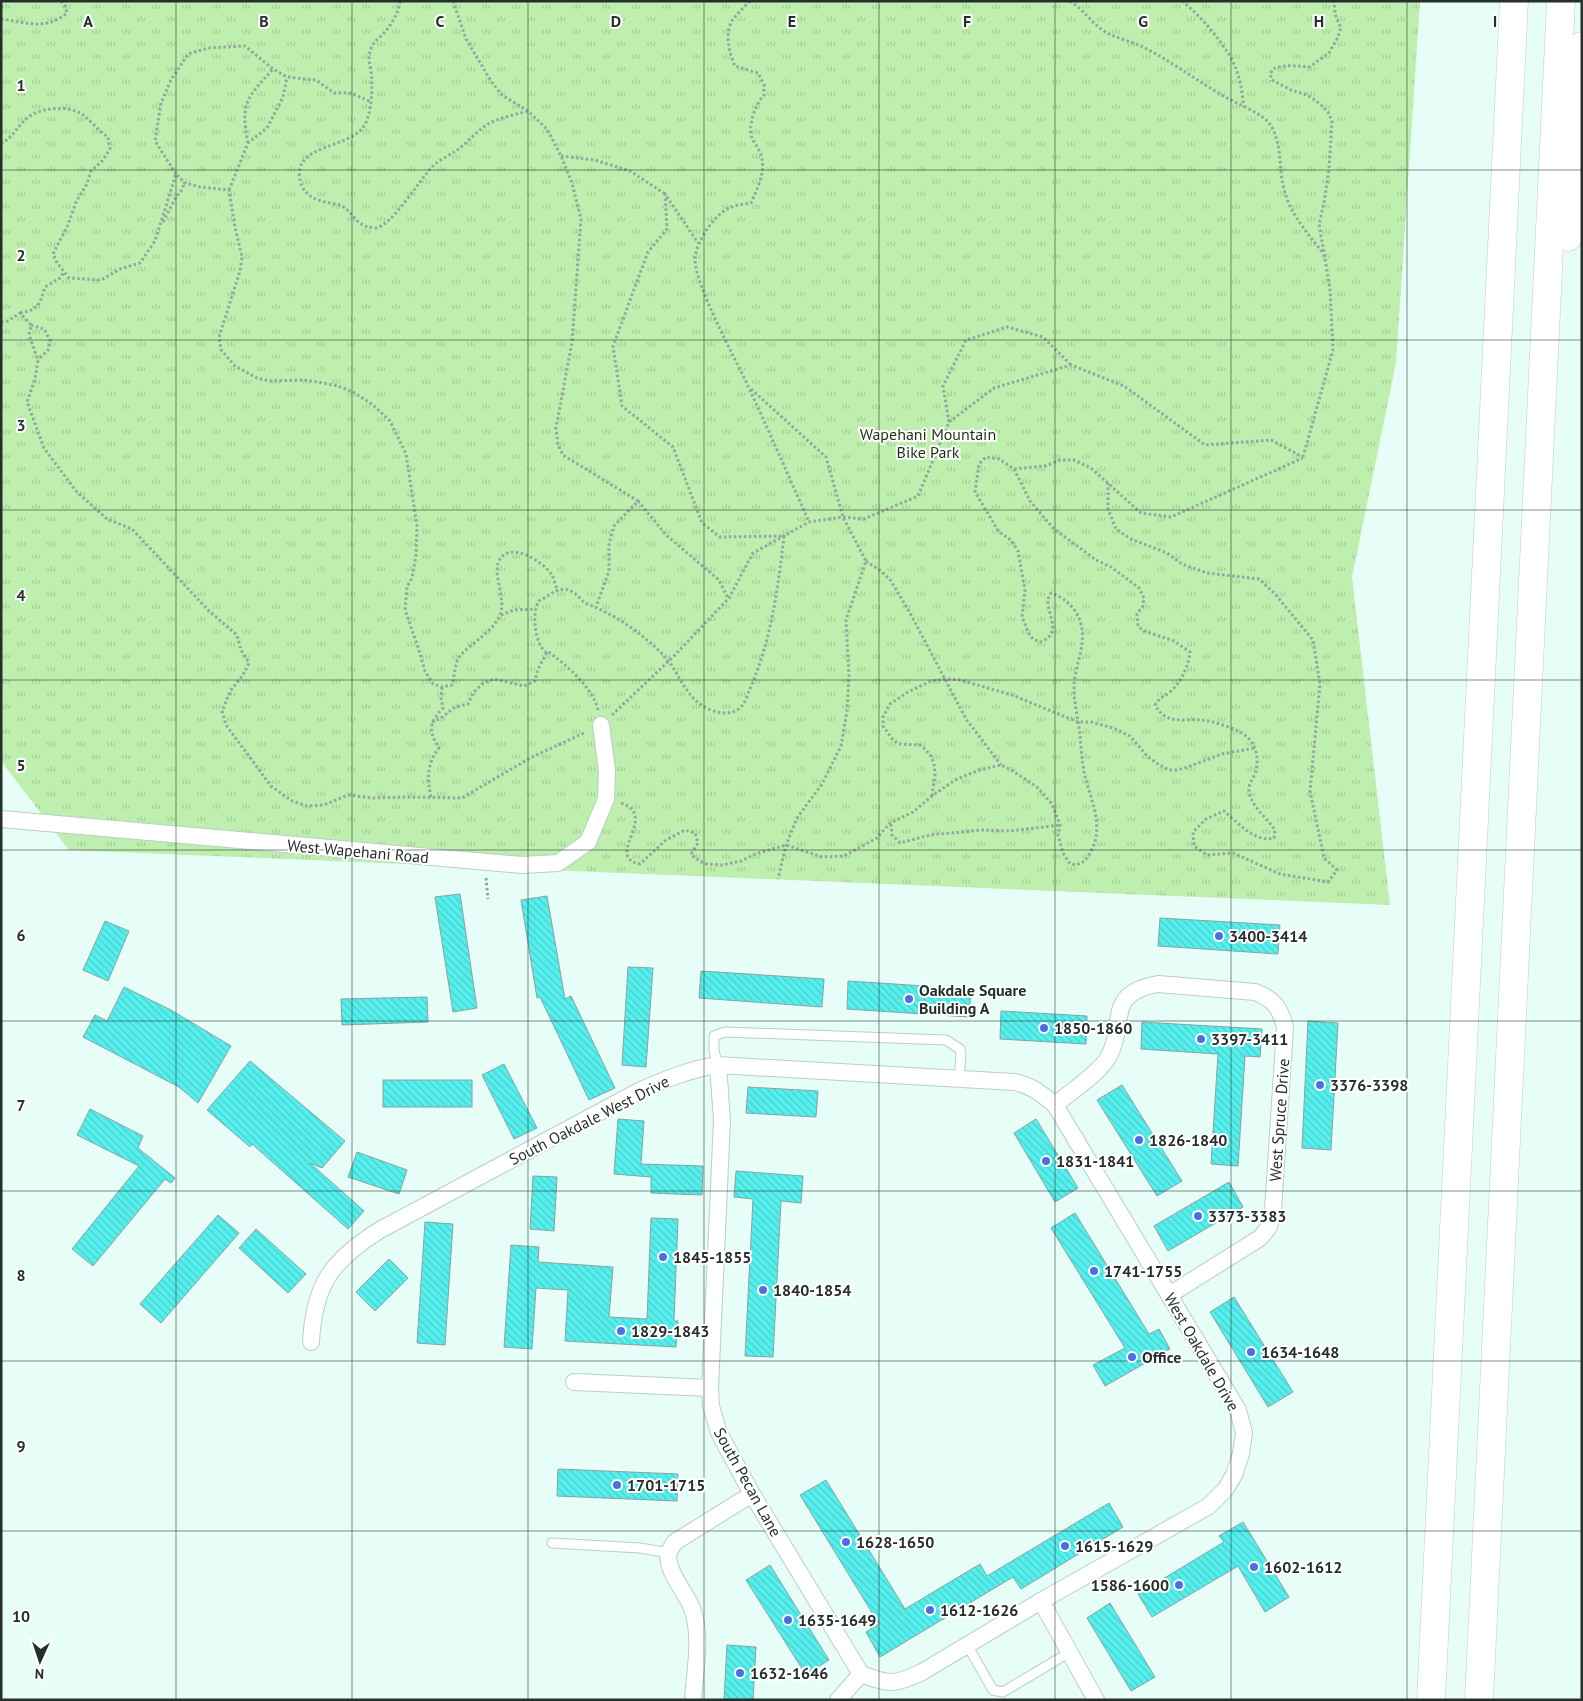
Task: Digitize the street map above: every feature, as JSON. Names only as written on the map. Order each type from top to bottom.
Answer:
[{"type":"highway","points":[[1505,1],[1507,134]]},
{"type":"highway","points":[[1431,1700],[1514,1]]},
{"type":"highway","points":[[1479,1700],[1561,1]]},
{"type":"highway","points":[[1540,422],[1566,264],[1582,46]]},
{"type":"highway","points":[[1485,1563],[1492,1700]]},
{"type":"street","name":"West Wapehani Road","points":[[1,819],[522,865],[558,863],[588,842],[606,799],[607,771],[601,725]]},
{"type":"street","name":"West Spruce Drive","points":[[1055,1106],[1109,1057],[1122,1003],[1144,987],[1158,984],[1255,992],[1267,996],[1282,1015],[1285,1027],[1273,1210],[1269,1227],[1260,1238],[1247,1247],[1169,1295]]},
{"type":"street","name":"South Oakdale West Drive","points":[[310,1342],[316,1304],[325,1282],[339,1260],[355,1245],[639,1091],[665,1080],[718,1065],[982,1080]]},
{"type":"street","name":"South Pecan Lane","points":[[718,1065],[722,1120],[710,1388],[711,1406],[719,1433],[752,1494],[861,1674]]},
{"type":"street","name":"West Oakdale Drive","points":[[982,1080],[1026,1084],[1040,1092],[1055,1106],[1238,1410],[1244,1433],[1241,1454],[1234,1475],[1225,1490],[1209,1506],[1041,1601]]},
{"type":"street","points":[[574,1382],[710,1388]]},
{"type":"street","points":[[693,1700],[697,1640],[696,1626],[692,1608],[669,1564],[669,1553],[675,1542],[752,1494]]},
{"type":"street","points":[[838,1700],[861,1674],[876,1680],[892,1683],[902,1681],[1041,1601],[1096,1700]]},
{"type":"lane","points":[[718,1065],[714,1051],[714,1036],[725,1032],[946,1040],[960,1049],[959,1079]]},
{"type":"lane","points":[[552,1543],[640,1548],[669,1553]]},
{"type":"lane","points":[[967,1645],[993,1690],[1004,1692],[1070,1652]]},
{"type":"path","points":[[1,19],[38,25],[62,17],[67,13],[66,6],[61,1]]},
{"type":"path","points":[[400,1],[398,12],[388,29],[373,44],[370,52],[371,102],[364,127],[339,144],[310,154],[303,162],[300,173],[302,185],[308,195],[317,200],[338,204],[352,214],[358,223],[374,228],[380,227],[388,222],[432,167],[462,146],[484,127],[498,120],[528,111]]},
{"type":"path","points":[[453,1],[466,39],[491,82],[502,96],[528,111],[548,129],[572,183],[582,219],[572,342],[556,428],[558,444],[563,455],[638,502],[666,535],[719,580],[729,598]]},
{"type":"path","points":[[750,1],[732,21],[728,38],[730,54],[736,66],[758,73],[764,84],[764,95],[758,101],[750,124],[751,136],[762,159],[762,178],[751,203],[728,208],[712,224],[698,243],[695,259],[701,284],[809,522]]},
{"type":"path","points":[[1070,1],[1097,26],[1156,55],[1203,85],[1268,122],[1280,156],[1283,187],[1287,200],[1307,234],[1324,254]]},
{"type":"path","points":[[1182,1],[1203,21],[1232,59],[1241,88],[1244,108]]},
{"type":"path","points":[[1303,457],[1332,350],[1330,288],[1319,224],[1329,168],[1332,121],[1328,112],[1319,103],[1306,94],[1291,90],[1272,80],[1270,74],[1273,68],[1277,67],[1309,68],[1329,53],[1338,39],[1341,28],[1335,14],[1334,1]]},
{"type":"path","points":[[229,190],[200,187],[185,183],[176,174],[155,141],[161,103],[171,80],[188,54],[208,48],[245,46],[273,69],[287,77],[316,80],[334,93],[351,93],[371,102]]},
{"type":"path","points":[[248,144],[245,128],[245,110],[250,95],[273,69]]},
{"type":"path","points":[[287,77],[283,97],[267,128],[248,144],[229,190],[234,227],[242,257],[240,271],[219,337],[221,350],[235,366],[257,378],[270,381],[302,380],[318,382],[338,386],[353,392],[373,405],[390,421],[406,454],[412,486],[412,503],[416,514],[416,555],[412,578],[407,587],[405,610],[425,671],[433,684],[442,687],[452,685],[459,657],[486,633],[501,615],[514,610],[536,609]]},
{"type":"path","points":[[1,144],[11,138],[26,119],[37,112],[49,109],[64,109],[81,114],[108,137],[110,150],[91,171],[76,202],[68,225],[53,254],[57,264],[69,278],[101,280],[120,269],[140,263],[155,241],[176,174]]},
{"type":"path","points":[[561,156],[595,160],[630,171],[665,194],[698,243]]},
{"type":"path","points":[[160,227],[185,183]]},
{"type":"path","points":[[665,194],[667,229],[648,252],[613,346],[622,406],[673,448],[702,524],[720,537],[784,536]]},
{"type":"path","points":[[1,322],[8,321],[20,313],[32,310],[42,301],[45,287],[60,278],[64,272]]},
{"type":"path","points":[[20,313],[31,324],[44,329],[50,340],[48,350],[38,360]]},
{"type":"path","points":[[31,324],[29,335],[38,360],[35,379],[27,402],[44,448],[76,491],[108,519],[132,528],[209,611],[237,635],[241,650],[249,663],[243,675],[231,690],[222,711],[226,725],[270,786],[292,801],[307,806],[324,805],[348,795],[374,798],[462,798],[530,758],[601,725],[668,662],[729,598],[753,553],[809,522],[843,517],[864,519],[918,496],[949,422],[994,388],[1071,365]]},
{"type":"path","points":[[949,422],[943,386],[966,340],[1007,327],[1043,337],[1071,365],[1124,386],[1204,445],[1271,440],[1303,457]]},
{"type":"path","points":[[749,387],[826,457],[843,517],[866,561],[881,571],[891,581],[966,718],[1001,765],[1038,788],[1052,804],[1060,825],[1058,836],[1063,853],[1070,864],[1078,865],[1086,860],[1097,838],[1095,806],[1085,776],[1074,689],[1076,670],[1082,649],[1082,627],[1076,612],[1064,599],[1051,594],[1047,601],[1053,624],[1051,635],[1048,640],[1040,642],[1033,639],[1029,634],[1022,617],[1025,590],[1018,551],[1011,540],[998,532],[975,492],[979,464],[986,457],[999,459],[1014,469],[1030,501],[1053,528],[1096,560],[1111,567],[1139,588],[1144,598],[1143,606],[1137,614],[1138,626],[1144,631],[1174,641],[1190,652],[1189,665],[1181,678],[1169,693],[1160,697],[1155,705],[1160,714],[1174,720],[1203,720],[1234,730],[1246,736],[1255,748],[1256,771],[1250,782],[1250,792],[1254,804],[1275,830],[1274,838],[1264,839],[1256,836],[1224,811],[1206,819],[1193,832],[1194,846],[1207,855],[1233,853],[1280,874],[1328,882],[1337,870],[1324,858],[1310,791],[1320,684],[1313,640],[1275,594],[1259,579],[1207,573],[1182,564],[1167,553],[1132,539],[1116,529],[1108,509],[1108,482]]},
{"type":"path","points":[[1014,469],[1045,466],[1060,460],[1074,460],[1091,468],[1141,513],[1170,517],[1303,457]]},
{"type":"path","points":[[596,607],[609,571],[609,544],[614,526],[638,502]]},
{"type":"path","points":[[601,725],[596,701],[589,690],[564,663],[541,649],[538,642],[535,618],[536,609],[540,601],[557,589],[564,589],[574,593],[580,600],[627,624],[668,662],[691,696],[703,706],[721,713],[733,713],[742,706],[756,675],[773,617],[784,536]]},
{"type":"path","points":[[501,615],[502,604],[497,569],[499,560],[506,553],[527,555],[537,561],[552,576],[557,589]]},
{"type":"path","points":[[778,879],[786,845],[797,818],[822,784],[841,746],[848,711],[849,676],[846,620],[866,561]]},
{"type":"path","points":[[432,722],[441,718],[455,707],[468,704],[472,693],[482,684],[494,680],[524,686],[536,681],[538,669],[547,651]]},
{"type":"path","points":[[932,796],[935,775],[931,756],[920,746],[905,745],[893,740],[883,726],[883,717],[890,704],[908,692],[932,681],[945,679],[960,680],[1012,695],[1045,708],[1061,717],[1078,722],[1091,722],[1113,728],[1130,736],[1148,757],[1169,770],[1184,768],[1222,754],[1255,748]]},
{"type":"path","points":[[431,797],[428,779],[430,762],[440,748],[432,731],[432,722],[443,708],[441,698],[442,687]]},
{"type":"path","points":[[606,799],[624,803],[634,811],[636,819],[634,832],[626,851],[628,857],[635,863],[640,864],[666,840],[684,830],[695,833],[698,843],[691,854],[699,861],[707,864],[722,865],[741,861],[755,854],[786,845],[822,857],[844,856],[877,838],[890,823],[913,812],[955,780],[979,770],[1001,765]]},
{"type":"path","points":[[890,823],[892,835],[900,843],[930,835],[980,830],[1010,831],[1060,825]]},
{"type":"path","points":[[485,862],[488,898]]},
{"type":"green space","name":"Wapehani Mountain Bike Park","points":[[1,1],[1420,1],[1396,363],[1352,577],[1390,905],[69,850],[1,761]]},
{"type":"building","points":[[460,894],[477,1008],[453,1012],[435,897]]},
{"type":"building","points":[[547,896],[565,999],[571,996],[615,1088],[589,1100],[540,997],[537,998],[521,900]]},
{"type":"building","name":"3400-3414","points":[[1160,918],[1280,925],[1278,954],[1158,946]]},
{"type":"building","points":[[105,921],[129,931],[108,981],[83,970]]},
{"type":"building","points":[[628,967],[653,968],[646,1067],[622,1065]]},
{"type":"building","points":[[701,971],[824,979],[822,1007],[699,998]]},
{"type":"building","name":"Oakdale Square Building A","points":[[848,981],[971,989],[969,1017],[847,1009]]},
{"type":"building","points":[[124,987],[171,1010],[231,1046],[198,1103],[179,1087],[83,1037],[95,1015],[107,1021]]},
{"type":"building","points":[[427,997],[428,1022],[342,1025],[341,999]]},
{"type":"building","name":"1850-1860","points":[[1001,1011],[1087,1016],[1086,1044],[1000,1039]]},
{"type":"building","name":"3376-3398","points":[[1308,1021],[1338,1023],[1331,1150],[1302,1148]]},
{"type":"building","points":[[1142,1022],[1262,1029],[1260,1057],[1245,1056],[1238,1166],[1211,1164],[1218,1054],[1141,1049]]},
{"type":"building","points":[[250,1061],[345,1141],[322,1168],[310,1163],[364,1211],[348,1229],[252,1144],[250,1147],[207,1110]]},
{"type":"building","points":[[504,1064],[537,1128],[514,1139],[482,1075]]},
{"type":"building","points":[[383,1080],[472,1080],[472,1107],[383,1107]]},
{"type":"building","name":"1826-1840","points":[[1122,1085],[1182,1181],[1157,1196],[1097,1100]]},
{"type":"building","points":[[748,1087],[818,1091],[816,1117],[746,1113]]},
{"type":"building","points":[[90,1109],[143,1136],[138,1148],[175,1178],[171,1183],[165,1179],[93,1266],[72,1249],[139,1166],[77,1135]]},
{"type":"building","points":[[618,1119],[644,1121],[641,1164],[703,1166],[702,1195],[651,1193],[651,1177],[614,1174]]},
{"type":"building","name":"1831-1841","points":[[1036,1119],[1078,1188],[1055,1202],[1014,1133]]},
{"type":"building","points":[[357,1152],[407,1170],[399,1194],[348,1177]]},
{"type":"building","points":[[736,1171],[803,1176],[801,1203],[781,1201],[773,1357],[745,1356],[753,1199],[734,1197]]},
{"type":"building","points":[[533,1176],[557,1177],[554,1231],[530,1229]]},
{"type":"building","name":"3373-3383","points":[[1229,1182],[1243,1207],[1168,1251],[1154,1226]]},
{"type":"building","points":[[1075,1213],[1149,1334],[1159,1329],[1170,1349],[1105,1386],[1093,1365],[1125,1348],[1051,1228]]},
{"type":"building","points":[[218,1215],[239,1233],[161,1323],[140,1304]]},
{"type":"building","points":[[651,1218],[678,1219],[674,1321],[678,1321],[676,1347],[565,1341],[568,1290],[536,1288],[532,1349],[504,1347],[511,1245],[539,1247],[538,1262],[613,1267],[609,1317],[647,1319]]},
{"type":"building","points":[[425,1222],[453,1224],[445,1345],[417,1343]]},
{"type":"building","points":[[256,1229],[306,1274],[288,1293],[239,1248]]},
{"type":"building","points":[[389,1259],[408,1278],[375,1311],[356,1292]]},
{"type":"building","name":"1634-1648","points":[[1234,1297],[1293,1392],[1268,1407],[1210,1312]]},
{"type":"building","name":"1701-1715","points":[[558,1469],[678,1474],[677,1501],[557,1496]]},
{"type":"building","points":[[826,1480],[905,1609],[980,1564],[987,1576],[1109,1503],[1123,1527],[1021,1589],[1013,1577],[880,1657],[866,1632],[879,1624],[800,1495]]},
{"type":"building","points":[[1243,1522],[1289,1597],[1265,1612],[1238,1566],[1152,1617],[1138,1594],[1224,1542],[1219,1536]]},
{"type":"building","name":"1635-1649","points":[[770,1565],[829,1660],[806,1675],[746,1580]]},
{"type":"building","points":[[1110,1603],[1155,1677],[1131,1691],[1087,1618]]},
{"type":"building","name":"1632-1646","points":[[727,1645],[756,1647],[753,1700],[724,1700]]},
{"type":"place","name":"3400-3414","points":[[1219,936]]},
{"type":"place","name":"Oakdale Square Building A","points":[[909,999]]},
{"type":"place","name":"1850-1860","points":[[1044,1028]]},
{"type":"place","name":"3397-3411","points":[[1201,1039]]},
{"type":"place","name":"3376-3398","points":[[1320,1085]]},
{"type":"place","name":"1826-1840","points":[[1139,1140]]},
{"type":"place","name":"1831-1841","points":[[1046,1161]]},
{"type":"place","name":"3373-3383","points":[[1198,1216]]},
{"type":"place","name":"1845-1855","points":[[663,1257]]},
{"type":"place","name":"1741-1755","points":[[1094,1271]]},
{"type":"place","name":"1840-1854","points":[[763,1290]]},
{"type":"place","name":"1829-1843","points":[[621,1331]]},
{"type":"place","name":"1634-1648","points":[[1251,1352]]},
{"type":"place","name":"Office","points":[[1132,1357]]},
{"type":"place","name":"1701-1715","points":[[617,1485]]},
{"type":"place","name":"1628-1650","points":[[846,1542]]},
{"type":"place","name":"1615-1629","points":[[1065,1546]]},
{"type":"place","name":"1602-1612","points":[[1254,1567]]},
{"type":"place","name":"1586-1600","points":[[1179,1585]]},
{"type":"place","name":"1612-1626","points":[[930,1610]]},
{"type":"place","name":"1635-1649","points":[[788,1620]]},
{"type":"place","name":"1632-1646","points":[[740,1673]]}]
